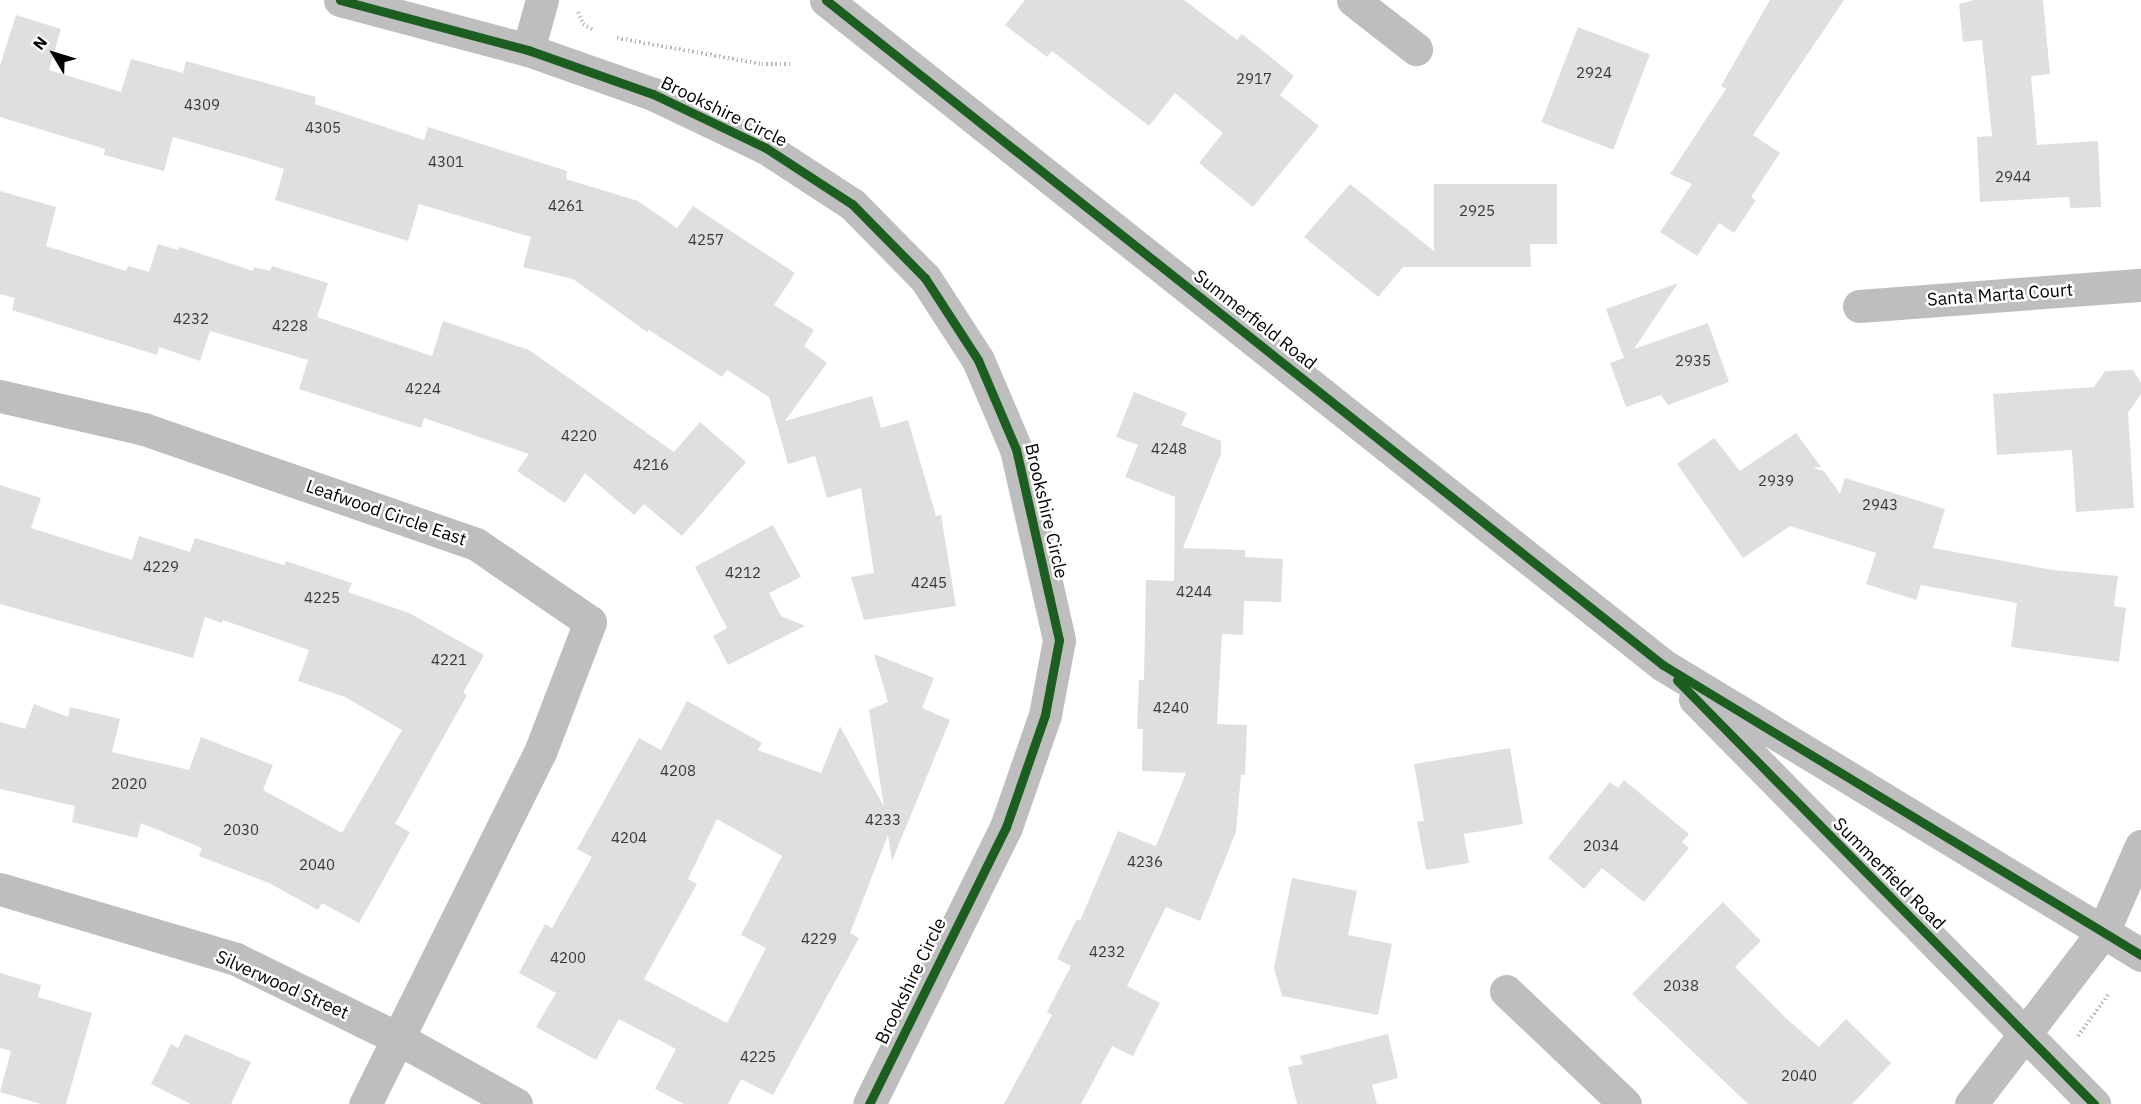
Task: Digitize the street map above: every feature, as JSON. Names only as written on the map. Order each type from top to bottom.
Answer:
[{"type":"street","name":"Brookshire Circle","points":[[340,0],[528,50],[652,94],[745,138],[852,204],[925,278],[978,360],[1016,449],[1059,640],[1045,715],[1006,827],[869,1104]]},
{"type":"street","points":[[528,50],[542,0]]},
{"type":"street","name":"Summerfield Road","points":[[826,0],[1663,665],[2094,1104]]},
{"type":"street","points":[[1353,0],[1416,49]]},
{"type":"street","name":"Santa Marta Court","points":[[1858,306],[2141,285]]},
{"type":"street","name":"Leafwood Circle East","points":[[0,396],[144,429],[476,544],[590,622],[540,752],[399,1039]]},
{"type":"street","name":"Summerfield Road","points":[[1663,665],[2141,955]]},
{"type":"street","points":[[1971,1104],[2103,932],[2141,846]]},
{"type":"street","name":"Silverwood Street","points":[[0,889],[236,959],[399,1039],[516,1104]]},
{"type":"street","points":[[1506,991],[1625,1104]]},
{"type":"street","points":[[365,1104],[399,1039]]},
{"type":"path","points":[[576,6],[583,24],[603,36]]},
{"type":"path","points":[[615,38],[762,64],[791,64]]},
{"type":"path","points":[[2072,1044],[2108,995]]},
{"type":"building","points":[[1025,0],[1184,0],[1237,40],[1242,34],[1294,76],[1280,95],[1319,126],[1253,207],[1199,163],[1223,133],[1175,93],[1149,126],[1052,51],[1047,57],[1005,25]]},
{"type":"building","points":[[1770,0],[1844,0],[1753,135],[1780,153],[1751,197],[1756,200],[1734,233],[1719,223],[1697,256],[1660,232],[1692,184],[1670,174],[1726,89],[1721,86]]},
{"type":"building","points":[[1974,0],[2043,0],[2050,74],[2031,76],[2037,145],[2098,141],[2101,207],[2070,208],[2069,197],[1980,202],[1977,137],[1992,136],[1982,40],[1963,42],[1959,4]]},
{"type":"building","points":[[16,15],[61,29],[49,70],[121,92],[131,59],[183,73],[186,61],[316,97],[315,104],[424,140],[428,127],[567,171],[566,179],[638,201],[677,228],[693,206],[795,273],[774,305],[814,330],[804,346],[827,363],[785,421],[872,396],[881,428],[908,420],[936,516],[941,515],[956,606],[864,620],[851,577],[874,573],[861,488],[827,498],[815,456],[788,464],[769,397],[727,370],[722,377],[649,330],[647,332],[573,279],[523,267],[531,237],[419,204],[408,241],[275,200],[284,169],[245,157],[173,137],[164,171],[104,155],[105,149],[0,117],[0,66]]},
{"type":"building","points":[[1578,27],[1650,55],[1613,150],[1541,122]]},
{"type":"building","points":[[1350,184],[1434,251],[1434,184],[1557,184],[1557,244],[1530,244],[1531,267],[1403,267],[1378,297],[1304,237]]},
{"type":"building","points":[[0,191],[56,207],[46,246],[126,271],[128,266],[149,272],[158,244],[178,250],[180,247],[253,271],[254,267],[270,271],[272,266],[328,283],[317,317],[432,356],[443,321],[529,350],[674,452],[700,422],[746,462],[682,536],[644,504],[634,515],[585,473],[565,503],[517,471],[529,454],[424,418],[421,428],[299,389],[308,360],[210,331],[200,361],[159,347],[157,355],[12,310],[15,298],[0,294]]},
{"type":"building","points":[[1678,283],[1634,349],[1708,323],[1729,382],[1668,405],[1661,395],[1626,407],[1610,363],[1624,358],[1606,309]]},
{"type":"building","points":[[2133,370],[2141,383],[2141,394],[2128,413],[2134,508],[2076,512],[2072,450],[1997,455],[1993,394],[2094,387],[2105,371]]},
{"type":"building","points":[[1134,392],[1187,413],[1181,425],[1221,441],[1221,454],[1183,548],[1245,550],[1245,557],[1283,559],[1281,602],[1244,601],[1243,635],[1222,634],[1217,724],[1247,725],[1245,775],[1241,775],[1236,832],[1200,921],[1166,907],[1127,986],[1160,1003],[1133,1056],[1112,1046],[1081,1104],[1004,1104],[1052,1015],[1047,1012],[1071,966],[1057,959],[1077,919],[1080,921],[1118,831],[1156,846],[1186,773],[1142,771],[1143,729],[1137,729],[1139,680],[1144,680],[1146,580],[1174,581],[1175,497],[1125,477],[1138,445],[1116,437]]},
{"type":"building","points":[[1796,433],[1821,467],[1813,468],[1824,471],[1840,494],[1845,478],[1945,509],[1933,548],[2053,570],[2118,576],[2114,606],[2126,608],[2119,662],[2011,647],[2017,603],[1921,585],[1916,600],[1866,584],[1876,553],[1790,526],[1743,558],[1677,464],[1714,438],[1740,471]]},
{"type":"building","points":[[0,485],[41,498],[31,528],[132,560],[139,536],[190,552],[195,538],[284,565],[286,561],[352,583],[348,592],[409,613],[484,655],[463,693],[467,695],[395,824],[410,832],[359,923],[322,903],[318,910],[269,883],[199,856],[202,848],[141,823],[137,838],[72,822],[75,806],[0,789],[0,722],[25,729],[34,704],[68,717],[70,707],[120,719],[112,752],[189,770],[201,737],[273,765],[263,790],[342,833],[402,730],[345,697],[298,681],[309,650],[223,620],[222,623],[205,617],[193,658],[0,604]]},
{"type":"building","points":[[773,525],[801,577],[769,593],[781,616],[805,626],[728,665],[713,636],[727,628],[695,567]]},
{"type":"building","points":[[874,654],[934,678],[922,708],[950,720],[892,861],[888,835],[850,933],[859,938],[773,1095],[741,1079],[728,1104],[684,1104],[655,1089],[676,1049],[619,1019],[596,1060],[536,1027],[556,993],[519,973],[545,924],[552,928],[592,857],[577,849],[639,738],[661,750],[687,701],[762,743],[758,750],[821,773],[840,726],[884,807],[869,710],[888,702]],"holes":[[[717,819],[782,856],[741,935],[766,948],[727,1023],[644,979],[697,884],[688,879]]]},
{"type":"building","points":[[1510,748],[1523,824],[1464,834],[1469,863],[1426,870],[1417,822],[1424,821],[1414,764]]},
{"type":"building","points":[[1624,780],[1689,834],[1682,842],[1689,848],[1644,902],[1602,868],[1584,889],[1548,858],[1610,782],[1618,788]]},
{"type":"building","points":[[1292,878],[1357,891],[1348,935],[1392,944],[1378,1015],[1282,996],[1274,968]]},
{"type":"building","points":[[1723,902],[1761,941],[1735,967],[1788,1020],[1819,1047],[1846,1019],[1891,1063],[1852,1104],[1748,1104],[1632,994]]},
{"type":"building","points":[[0,973],[41,985],[38,997],[92,1013],[66,1104],[41,1104],[0,1092],[11,1051],[0,1048]]},
{"type":"building","points":[[185,1034],[251,1062],[231,1104],[191,1104],[151,1084],[171,1044],[178,1048]]},
{"type":"building","points":[[1388,1034],[1398,1078],[1372,1085],[1377,1104],[1297,1104],[1288,1067],[1303,1064],[1300,1056]]},
{"type":"cycle path","points":[[340,0],[528,50],[653,94],[766,148],[852,204],[925,278],[978,360],[1016,449],[1059,640],[1045,715],[1006,827],[869,1104]]},
{"type":"cycle path","points":[[826,0],[1663,665],[2141,955]]},
{"type":"cycle path","points":[[1677,680],[2094,1104]]}]
